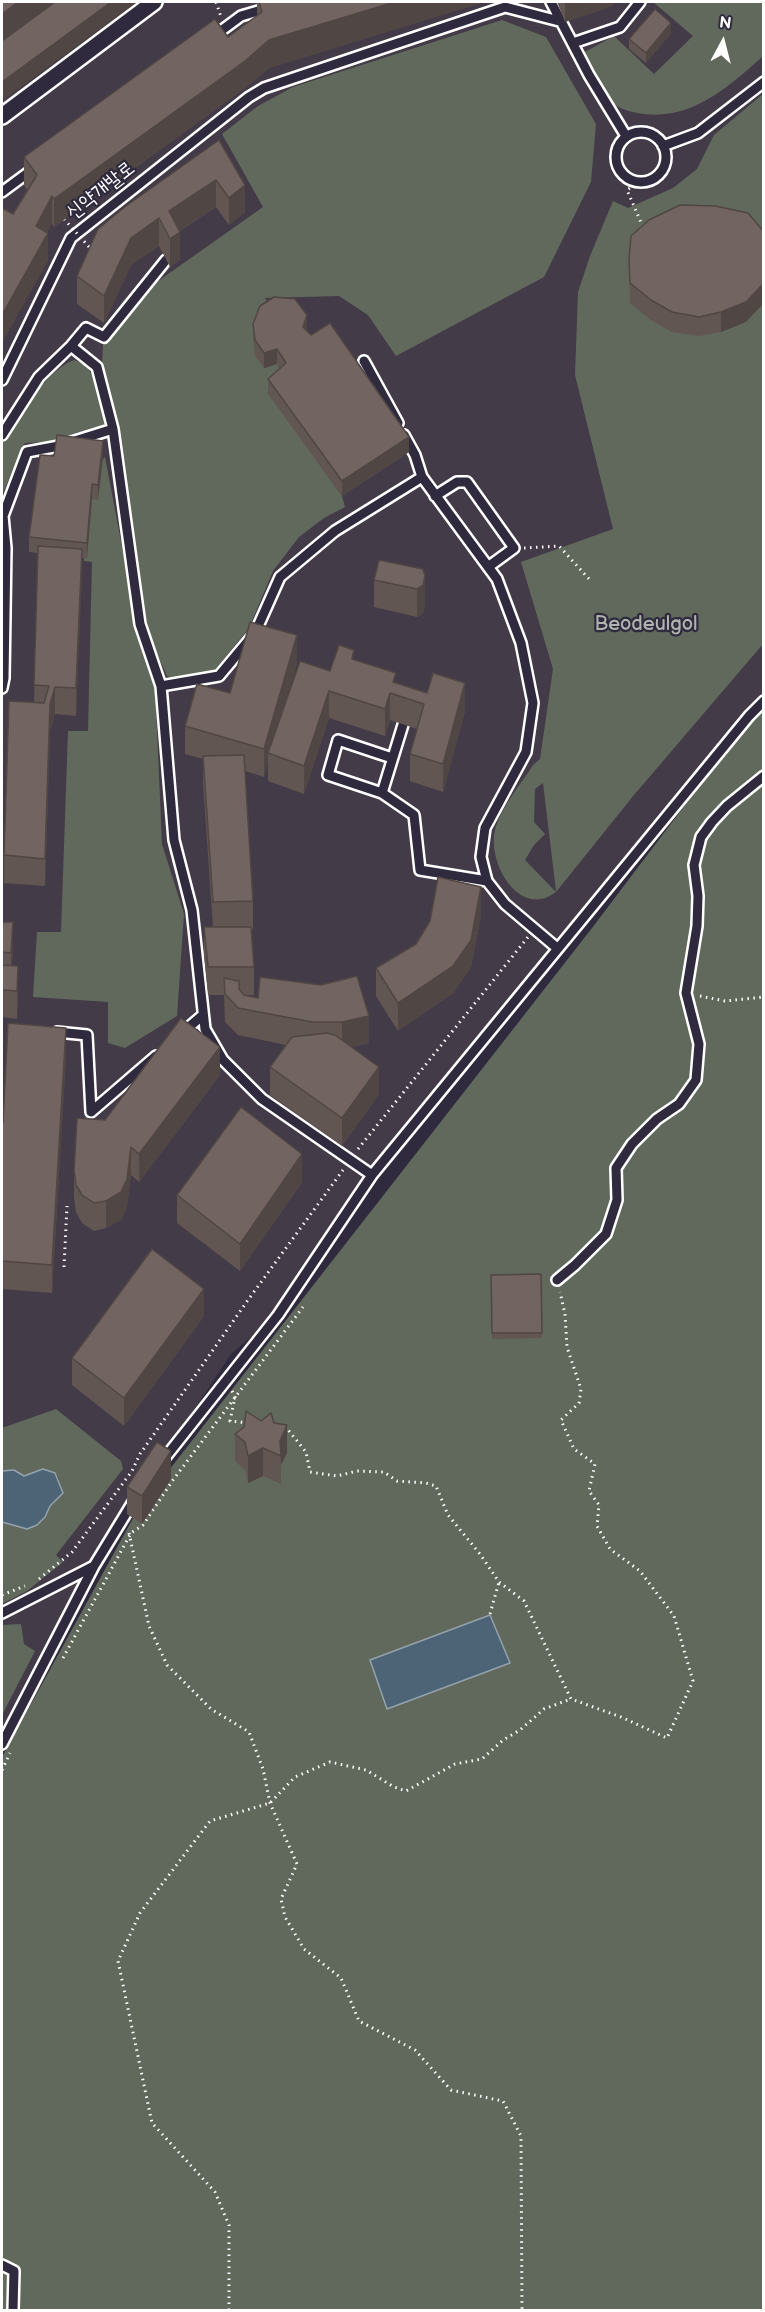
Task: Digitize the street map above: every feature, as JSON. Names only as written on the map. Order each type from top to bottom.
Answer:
[{"type":"street","points":[[2,116],[154,2]]},
{"type":"lane","points":[[206,42],[241,16],[289,2]]},
{"type":"lane","points":[[551,2],[589,75],[626,136]]},
{"type":"lane","points":[[573,43],[620,27],[640,2]]},
{"type":"lane","points":[[505,4],[559,21]]},
{"type":"lane","name":"신약개발로","points":[[2,380],[71,238],[249,97],[264,88],[505,4]]},
{"type":"lane","points":[[663,146],[698,133],[764,82]]},
{"type":"lane","points":[[635,132],[649,133],[656,137],[663,146],[666,154],[662,170],[648,181],[640,182],[625,177],[617,164],[617,149],[626,136],[635,132]]},
{"type":"lane","points":[[2,192],[39,165]]},
{"type":"lane","points":[[2,435],[39,377],[86,328],[104,337],[166,260]]},
{"type":"lane","points":[[71,346],[97,367],[113,429],[140,624],[161,686],[174,840],[192,910],[205,1029],[223,1060],[262,1099],[372,1175]]},
{"type":"lane","points":[[364,361],[415,455],[422,477],[497,579],[521,643],[533,703],[526,752],[485,828],[481,857],[487,880],[505,904],[557,948]]},
{"type":"lane","points":[[2,688],[6,548],[3,516],[27,452],[59,446],[113,429]]},
{"type":"lane","points":[[161,686],[219,676],[255,633],[280,577],[335,531],[422,477]]},
{"type":"lane","points":[[435,496],[457,482],[467,482],[514,548],[488,567]]},
{"type":"lane","points":[[156,1469],[278,1315],[372,1175],[557,948],[749,716],[764,701]]},
{"type":"lane","points":[[382,793],[408,709]]},
{"type":"lane","points":[[392,758],[338,740],[328,775],[382,793],[414,815],[420,870],[487,880]]},
{"type":"lane","points":[[557,1280],[606,1234],[617,1200],[616,1168],[632,1144],[657,1119],[678,1104],[696,1080],[699,1044],[686,993],[697,926],[698,896],[694,865],[701,837],[727,806],[764,776]]},
{"type":"lane","points":[[177,1038],[203,1015]]},
{"type":"lane","points":[[44,1030],[87,1035],[91,1112],[160,1052]]},
{"type":"lane","points":[[2,1744],[94,1566],[137,1496]]},
{"type":"lane","points":[[2,1612],[94,1566]]},
{"type":"lane","points":[[2,2265],[14,2271],[13,2310]]},
{"type":"path","points":[[640,182],[627,190],[645,230]]},
{"type":"path","points":[[64,219],[98,256]]},
{"type":"path","points":[[514,548],[559,546],[590,580]]},
{"type":"path","points":[[358,1149],[534,929]]},
{"type":"path","points":[[686,993],[725,1001],[764,997]]},
{"type":"path","points":[[36,1581],[72,1552],[132,1471],[140,1454],[248,1300],[343,1170]]},
{"type":"path","points":[[64,1267],[67,1206]]},
{"type":"path","points":[[229,2310],[229,2225],[215,2192],[153,2123],[118,1961],[140,1913],[210,1821],[270,1803],[295,1777],[330,1762],[366,1770],[393,1787],[406,1791],[455,1764],[482,1759],[544,1709],[571,1699],[621,1717],[667,1738],[693,1681],[674,1616],[640,1572],[610,1549],[597,1526],[599,1505],[589,1491],[595,1464],[574,1449],[561,1420],[579,1403],[581,1389],[567,1347],[565,1314],[557,1280]]},
{"type":"path","points":[[63,1658],[129,1536],[143,1525],[173,1480],[303,1307]]},
{"type":"path","points":[[226,1378],[235,1397],[230,1421],[253,1423]]},
{"type":"path","points":[[276,1425],[287,1426],[306,1452],[310,1472],[337,1476],[357,1472],[384,1472],[397,1481],[436,1486],[447,1515],[480,1554],[499,1582],[524,1601],[571,1699]]},
{"type":"path","points":[[125,1515],[149,1626],[167,1665],[212,1709],[249,1732],[262,1769],[270,1803],[297,1864],[281,1899],[285,1917],[304,1949],[341,1978],[359,2021],[415,2050],[451,2090],[503,2101],[521,2136],[522,2310]]},
{"type":"path","points":[[490,1614],[499,1582]]},
{"type":"path","points":[[2,1595],[28,1584]]},
{"type":"path","points":[[2,1770],[13,1749]]},
{"type":"shaded area","points":[[2,2],[763,2],[763,701],[372,1175],[278,1315],[231,1354],[125,1515],[2,1744]]},
{"type":"green space","points":[[653,2],[763,2],[763,56],[724,89],[678,112],[640,114],[620,108],[605,93],[583,53],[614,36],[654,74],[693,36]]},
{"type":"green space","points":[[502,20],[546,37],[596,124],[591,182],[544,277],[396,356],[368,315],[339,296],[265,298],[274,312],[264,368],[277,364],[286,378],[269,394],[342,496],[345,507],[324,518],[299,537],[273,571],[249,628],[214,671],[175,679],[167,676],[148,633],[119,452],[102,365],[103,344],[137,296],[263,207],[222,134],[258,106],[293,87]]},
{"type":"green space","name":"Beodeulgol","points":[[763,94],[763,644],[634,795],[556,892],[542,899],[530,899],[518,893],[501,871],[494,843],[495,830],[501,814],[533,765],[540,759],[553,669],[521,562],[613,529],[575,375],[578,292],[613,201],[628,208],[673,188],[697,169],[714,135]],"holes":[[[543,783],[556,892],[525,860],[534,845],[545,834],[534,822],[535,789]]]},
{"type":"green space","points":[[74,360],[82,364],[94,377],[107,422],[100,428],[80,437],[25,443],[2,495],[1,449],[6,434],[22,409],[43,384],[64,365]]},
{"type":"green space","points":[[105,457],[137,626],[155,684],[162,844],[184,914],[177,1016],[125,1048],[108,1043],[108,1002],[33,997],[37,932],[61,932],[68,731],[88,731],[92,562],[84,561],[88,479]]},
{"type":"green space","points":[[763,702],[763,2310],[2,2310],[2,1757],[137,1511],[592,928]]},
{"type":"green space","points":[[56,1409],[121,1461],[123,1469],[56,1555],[63,1562],[27,1591],[2,1604],[2,1522],[27,1529],[45,1517],[59,1479],[55,1473],[43,1469],[24,1476],[14,1470],[2,1471],[2,1428]]},
{"type":"green space","points":[[21,1624],[24,1644],[35,1651],[2,1715],[2,1625]]},
{"type":"water","points":[[43,1469],[55,1473],[63,1493],[50,1506],[45,1517],[37,1525],[27,1529],[2,1522],[2,1471],[14,1470],[24,1476]]},
{"type":"water","points":[[490,1615],[510,1663],[387,1709],[370,1660]]},
{"type":"building","points":[[2,2],[18,2],[2,14]]},
{"type":"building","points":[[55,2],[111,2],[2,82],[2,41]]},
{"type":"building","points":[[259,2],[395,2],[269,40],[245,61],[54,199],[52,196],[36,226],[48,233],[2,315],[2,208],[13,214],[37,175],[24,157],[215,19],[228,37],[262,12]]},
{"type":"building","points":[[655,9],[671,23],[646,53],[629,39]]},
{"type":"building","points":[[219,140],[245,185],[229,198],[216,180],[169,211],[180,232],[170,239],[159,218],[131,238],[104,296],[77,276],[98,229],[126,206]]},
{"type":"building","points":[[680,205],[715,206],[748,213],[764,232],[764,283],[746,302],[721,312],[699,317],[672,312],[651,300],[630,283],[631,236],[649,220]]},
{"type":"building","points":[[274,297],[295,299],[307,315],[303,327],[311,335],[330,323],[409,437],[342,481],[268,379],[286,363],[277,349],[264,353],[255,340],[253,324],[260,306]]},
{"type":"building","points":[[57,435],[103,441],[98,485],[92,484],[87,543],[29,537],[40,455],[54,456]]},
{"type":"building","points":[[38,546],[82,549],[76,688],[55,687],[50,704],[45,859],[4,855],[9,701],[44,703],[49,686],[34,685]]},
{"type":"building","points":[[379,560],[423,569],[425,576],[423,585],[417,589],[374,580]]},
{"type":"building","points":[[250,622],[297,635],[264,749],[185,726],[197,684],[230,693]]},
{"type":"building","points":[[339,645],[354,650],[352,659],[396,673],[393,682],[427,693],[433,673],[465,683],[443,764],[410,754],[424,704],[390,693],[385,709],[329,691],[304,766],[268,753],[300,661],[330,671]]},
{"type":"building","points":[[244,755],[253,901],[213,902],[203,756]]},
{"type":"building","points":[[438,877],[481,887],[471,940],[453,966],[398,1003],[376,968],[416,944],[430,921]]},
{"type":"building","points":[[2,922],[13,922],[11,953],[2,952]]},
{"type":"building","points":[[204,927],[251,927],[254,967],[208,967]]},
{"type":"building","points":[[2,965],[18,966],[17,991],[2,990]]},
{"type":"building","points":[[357,976],[369,1016],[342,1022],[312,1022],[238,1008],[225,994],[224,978],[239,981],[239,989],[244,995],[258,998],[260,977],[321,985]]},
{"type":"building","points":[[181,1018],[220,1047],[139,1154],[131,1147],[127,1179],[121,1192],[106,1201],[94,1203],[82,1195],[76,1185],[74,1171],[77,1118],[105,1120]]},
{"type":"building","points":[[8,1023],[66,1028],[52,1265],[2,1261],[2,1122]]},
{"type":"building","points":[[327,1033],[335,1035],[379,1067],[342,1118],[270,1067],[292,1037]]},
{"type":"building","points":[[241,1107],[302,1154],[240,1244],[177,1195]]},
{"type":"building","points":[[152,1249],[204,1289],[124,1398],[72,1358]]},
{"type":"building","points":[[541,1274],[542,1333],[492,1333],[491,1275]]},
{"type":"building","points":[[246,1411],[261,1421],[271,1413],[274,1423],[287,1425],[280,1441],[281,1456],[263,1448],[248,1456],[245,1442],[235,1434],[244,1427]]},
{"type":"building","points":[[157,1442],[171,1451],[142,1496],[127,1487]]}]
